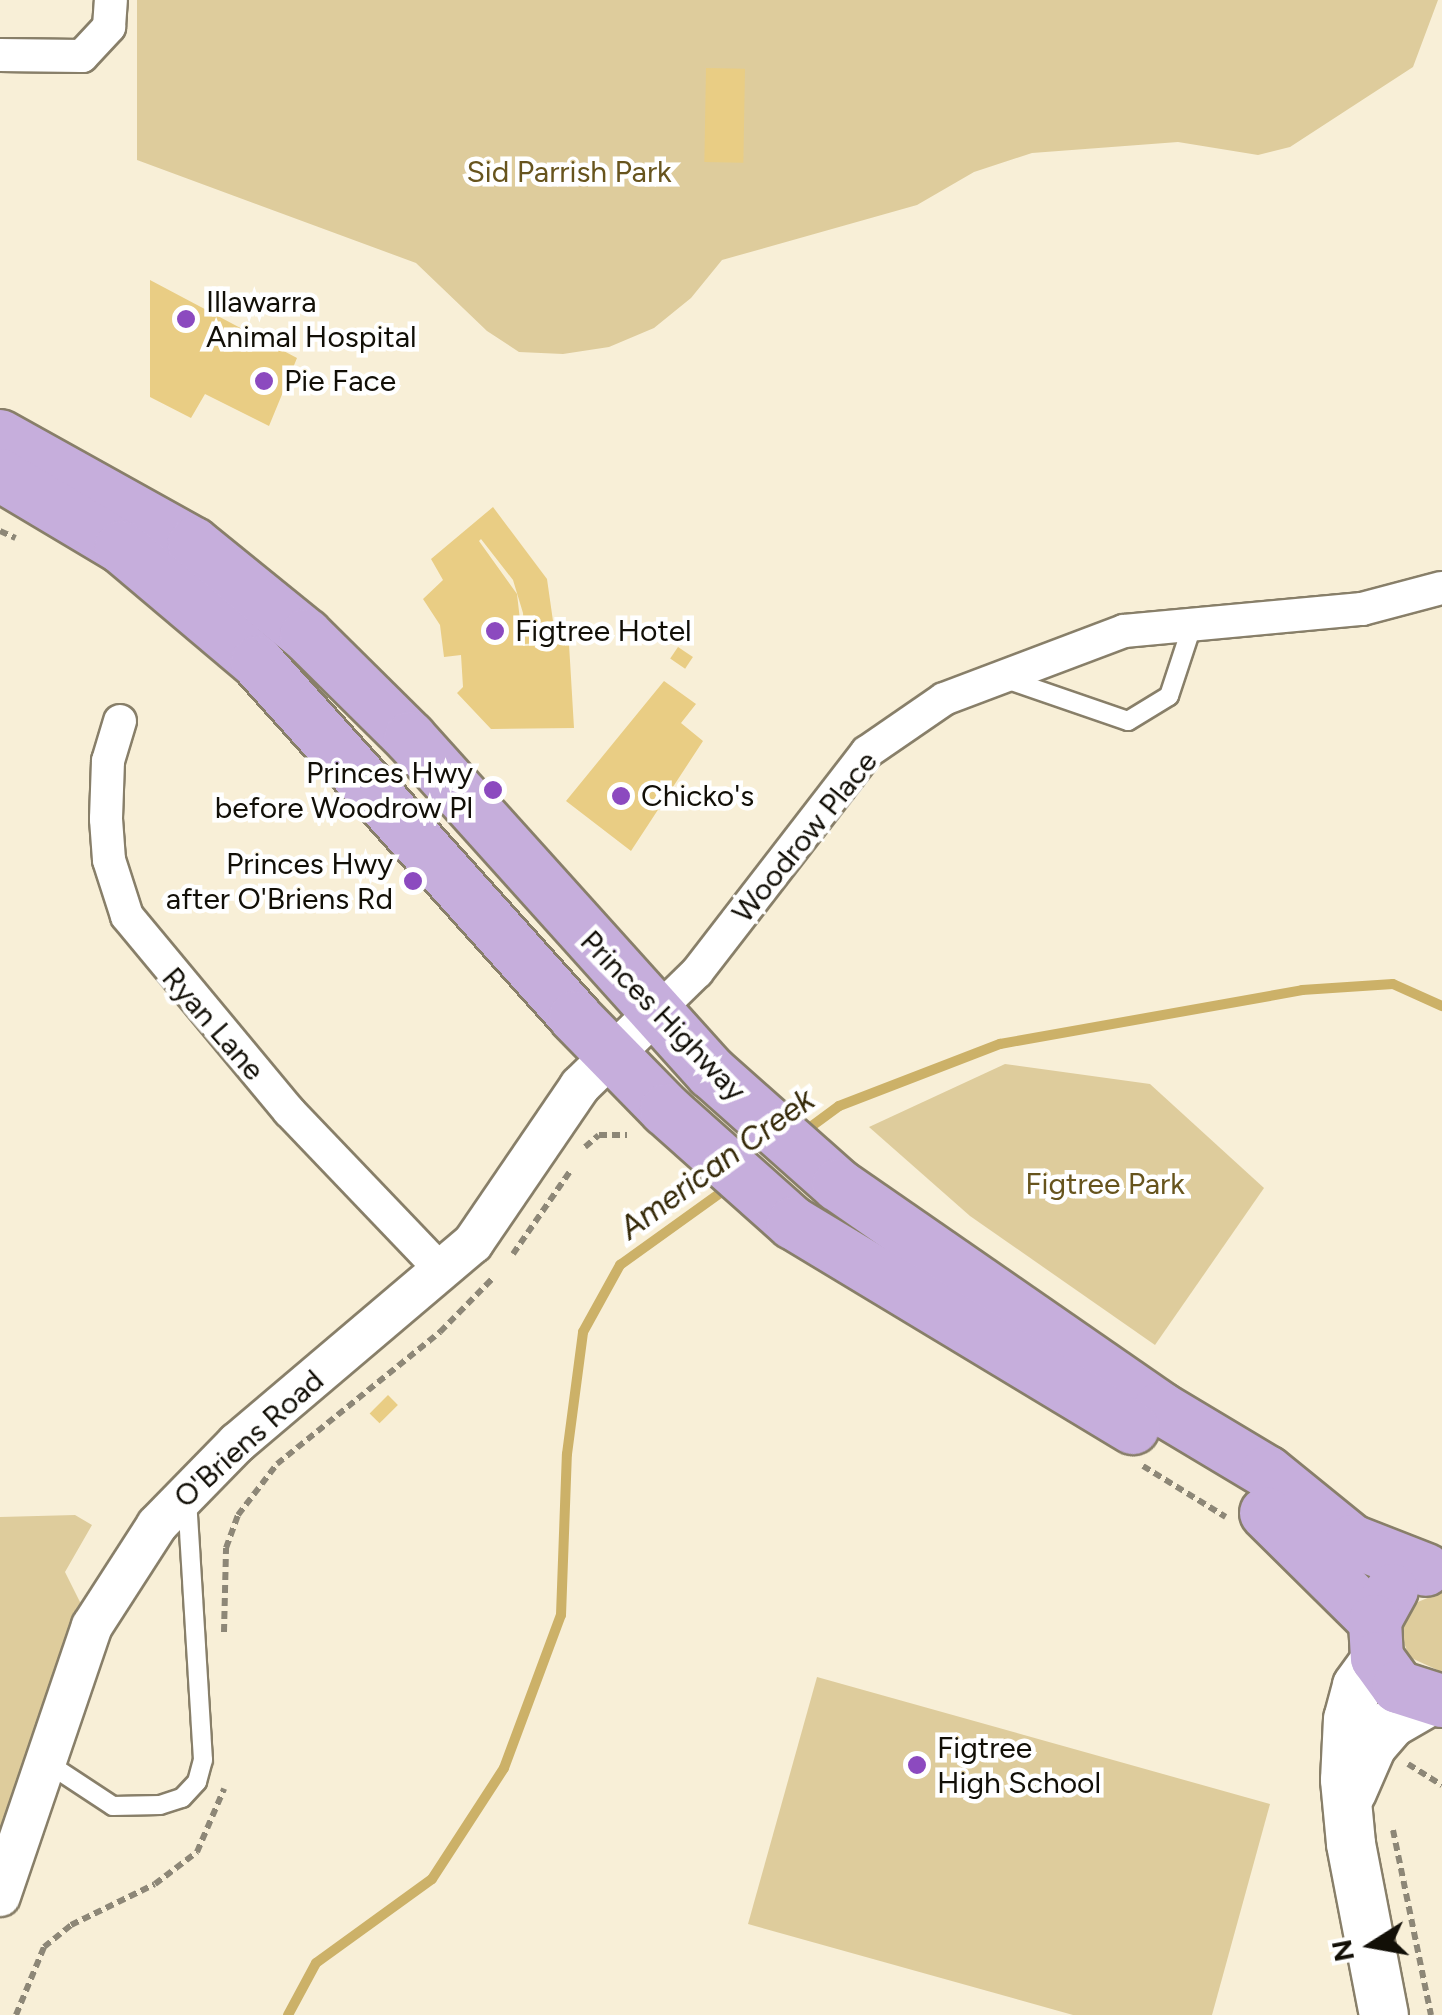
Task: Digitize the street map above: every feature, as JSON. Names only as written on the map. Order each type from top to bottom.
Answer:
[{"type":"main road","name":"Princes Highway","points":[[0,436],[194,544],[306,635],[410,738],[712,1073],[838,1184],[1160,1408],[1267,1472],[1352,1542],[1434,1569]]},
{"type":"main road","name":"Princes Highway","points":[[0,476],[121,547],[257,662],[612,1055],[654,1128],[794,1223],[1237,1490],[1376,1639],[1398,1686],[1436,1701]]},
{"type":"main road","points":[[1384,2015],[1348,1810],[1348,1720],[1394,1588],[1434,1569]]},
{"type":"main road","points":[[1348,1810],[1372,1746],[1392,1723],[1436,1701]]},
{"type":"street","points":[[0,55],[82,56],[97,45],[109,26],[111,0]]},
{"type":"street","name":"Woodrow Place","points":[[655,1013],[697,972],[868,752],[944,699],[1124,631],[1362,609],[1442,588]]},
{"type":"street","name":"Ryan Lane","points":[[120,720],[108,761],[106,819],[109,860],[128,916],[289,1111],[443,1272]]},
{"type":"street","name":"O'Briens Road","points":[[0,1896],[43,1760],[92,1626],[131,1562],[186,1492],[443,1272],[497,1212],[580,1086],[655,1013]]},
{"type":"lane","points":[[1442,572],[1442,597]]},
{"type":"lane","points":[[998,676],[1128,722],[1169,696],[1193,623]]},
{"type":"lane","points":[[43,1760],[113,1806],[160,1806],[182,1798],[198,1782],[203,1760],[186,1492]]},
{"type":"path","points":[[510,1258],[584,1147],[598,1135],[654,1128]]},
{"type":"path","points":[[224,1643],[226,1548],[248,1502],[277,1464],[440,1332],[500,1270]]},
{"type":"path","points":[[16,2015],[44,1947],[71,1924],[155,1884],[197,1852],[219,1813],[228,1770]]},
{"type":"path","points":[[1403,1781],[1416,1770]]},
{"type":"path","points":[[1392,1824],[1431,2015]]},
{"type":"green space","name":"Sid Parrish Park","points":[[137,0],[1438,0],[1413,67],[1290,147],[1258,155],[1178,142],[1032,153],[974,172],[917,205],[722,260],[691,298],[654,328],[609,347],[563,354],[519,352],[487,331],[416,263],[137,160]]},
{"type":"green space","name":"Figtree Park","points":[[1005,1064],[1150,1084],[1264,1188],[1155,1345],[970,1216],[869,1127]]},
{"type":"green space","points":[[75,1515],[92,1525],[65,1572],[92,1626],[0,1896],[0,1517]]},
{"type":"green space","points":[[1442,1592],[1442,1672],[1409,1657],[1400,1631],[1408,1606]]},
{"type":"green space","points":[[817,1677],[1270,1804],[1212,2015],[1073,2015],[748,1924]]},
{"type":"building","points":[[706,68],[745,69],[743,163],[704,162]]},
{"type":"building","name":"Illawarra Animal Hospital","points":[[150,280],[297,358],[269,426],[205,394],[191,418],[150,397]]},
{"type":"building","points":[[493,507],[547,579],[556,642],[525,644],[523,613],[513,580],[479,541],[517,594],[523,646],[569,644],[574,728],[491,729],[457,693],[463,687],[461,655],[444,657],[440,625],[423,599],[443,580],[431,559]]},
{"type":"building","points":[[678,647],[693,657],[685,669],[670,659]]},
{"type":"building","points":[[664,681],[696,704],[681,723],[703,741],[631,851],[566,801]]},
{"type":"building","points":[[388,1395],[398,1405],[380,1423],[370,1413]]},
{"type":"waterway","name":"American Creek","points":[[801,1134],[839,1106],[1000,1044],[1302,990],[1393,984],[1442,1006]]},
{"type":"waterway","name":"American Creek","points":[[288,2015],[316,1963],[432,1879],[504,1768],[561,1615],[567,1454],[583,1332],[620,1265],[730,1186]]},
{"type":"place","name":"Illawarra Animal Hospital","points":[[186,319]]},
{"type":"place","name":"Pie Face","points":[[264,381]]},
{"type":"place","name":"Figtree Hotel","points":[[495,631]]},
{"type":"place","name":"Princes Hwy before Woodrow Pl","points":[[493,790]]},
{"type":"place","name":"Chicko's","points":[[621,796]]},
{"type":"place","name":"Princes Hwy after O'Briens Rd","points":[[413,881]]},
{"type":"place","name":"Figtree High School","points":[[917,1765]]}]
